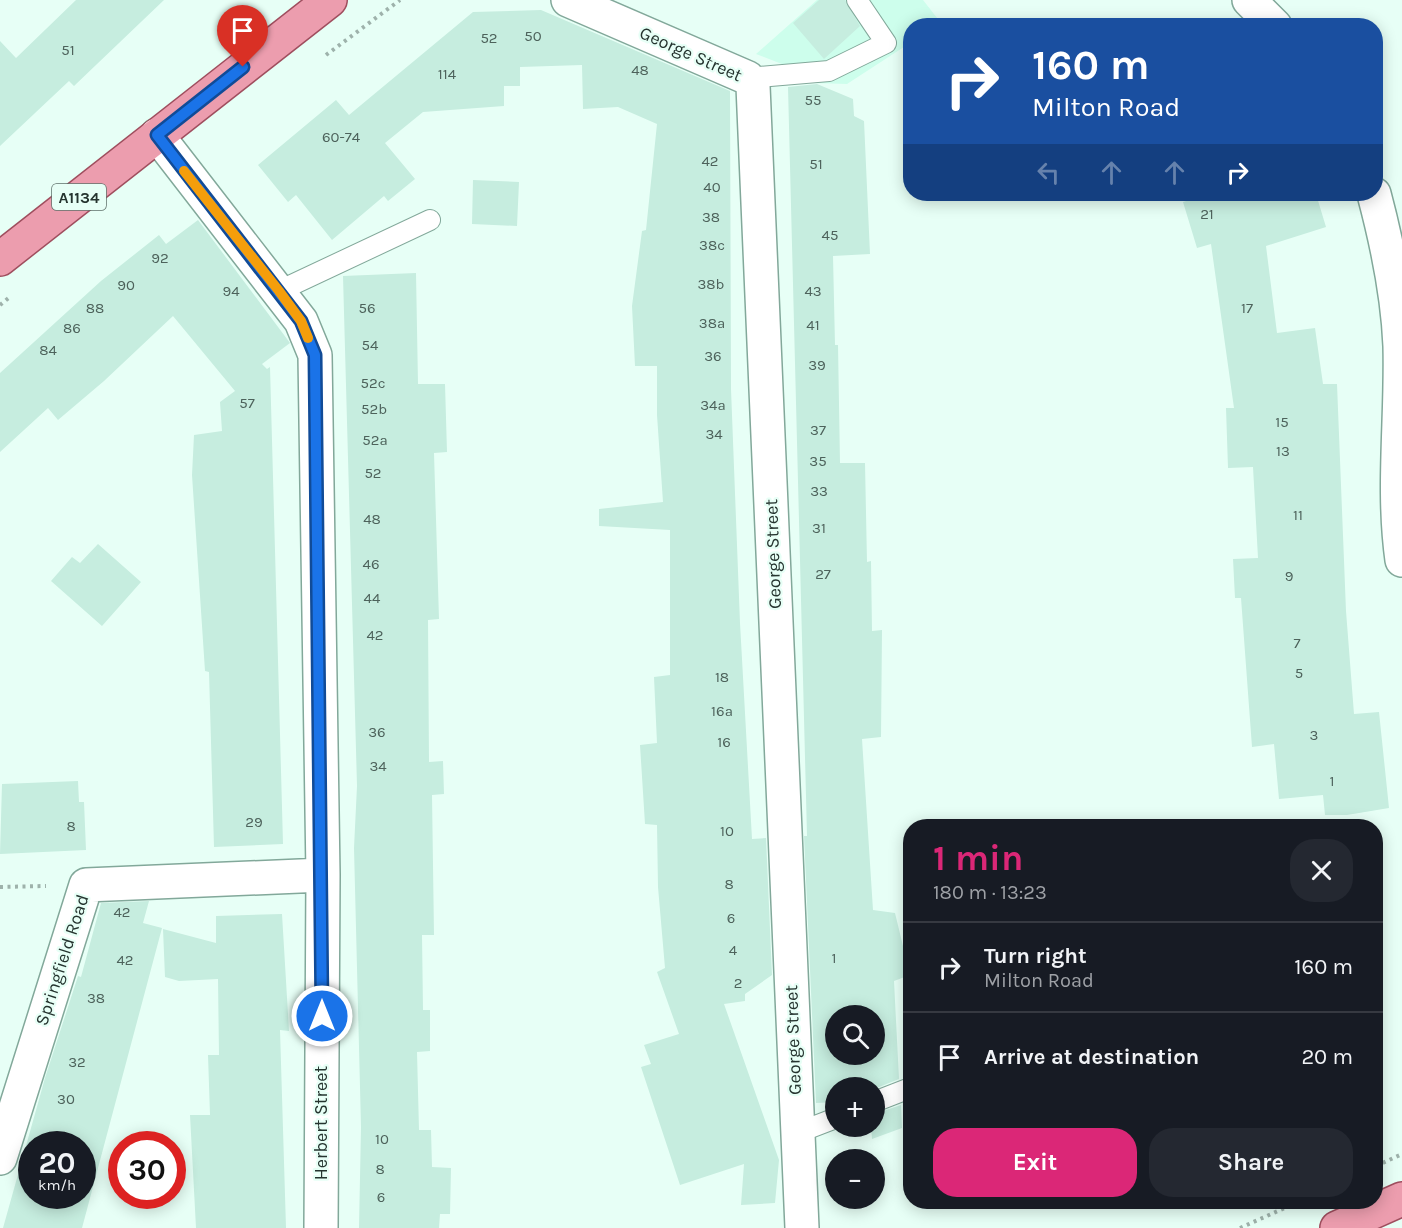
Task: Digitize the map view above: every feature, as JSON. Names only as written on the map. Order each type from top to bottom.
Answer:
[{"type":"main road","name":"A1134","points":[[0,260],[330,0]]},
{"type":"main road","points":[[1383,1207],[1402,1199]]},
{"type":"main road","points":[[1337,1228],[1380,1209]]},
{"type":"street","name":"George Street","points":[[568,0],[748,78],[753,86],[802,1228]]},
{"type":"street","points":[[1249,0],[1267,18]]},
{"type":"street","name":"Herbert Street","points":[[157,135],[301,321],[315,355],[322,875],[321,1228]]},
{"type":"street","points":[[1376,201],[1385,233],[1400,344],[1402,560]]},
{"type":"street","name":"Springfield Road","points":[[0,1158],[86,885],[322,875]]},
{"type":"lane","points":[[748,78],[830,71],[886,43],[857,0]]},
{"type":"lane","points":[[279,291],[430,220]]},
{"type":"lane","points":[[885,1098],[903,1091]]},
{"type":"lane","points":[[797,1133],[825,1122]]},
{"type":"path","points":[[0,887],[86,885]]},
{"type":"path","points":[[1383,1163],[1402,1154]]},
{"type":"path","points":[[1240,1228],[1282,1209]]},
{"type":"shaded area","points":[[817,0],[923,0],[937,18],[903,18],[903,48],[847,84],[814,83],[787,66],[756,54]]},
{"type":"building","points":[[76,0],[164,0],[74,86],[69,81],[0,146],[0,41],[16,58]]},
{"type":"building","points":[[819,0],[845,0],[860,26],[824,59],[793,23]]},
{"type":"building","points":[[541,10],[730,91],[731,389],[740,623],[752,839],[766,838],[772,975],[745,994],[745,1001],[724,1004],[779,1160],[775,1203],[741,1205],[744,1164],[680,1185],[641,1067],[651,1064],[644,1045],[679,1034],[657,972],[665,968],[658,887],[657,825],[645,824],[640,745],[657,743],[654,677],[670,675],[670,530],[599,526],[599,509],[663,502],[657,415],[657,366],[635,366],[632,306],[642,231],[646,230],[657,124],[618,107],[583,109],[582,65],[520,67],[520,86],[504,86],[504,106],[423,112],[385,143],[415,179],[388,201],[384,196],[332,240],[296,195],[288,202],[258,165],[336,100],[349,115],[473,12]]},
{"type":"building","points":[[817,84],[853,99],[854,116],[864,121],[870,254],[833,256],[835,345],[838,345],[840,463],[865,463],[867,562],[871,561],[872,631],[882,630],[881,737],[862,739],[873,910],[895,913],[903,946],[903,978],[894,981],[899,1079],[885,1085],[885,1077],[825,1077],[825,1103],[816,1103],[804,836],[807,836],[788,87]]},
{"type":"building","points":[[473,180],[519,182],[517,226],[472,224]]},
{"type":"building","points":[[1318,201],[1326,227],[1266,246],[1277,333],[1315,328],[1323,384],[1337,384],[1346,611],[1354,714],[1379,712],[1389,808],[1347,815],[1325,815],[1323,795],[1279,799],[1274,744],[1252,747],[1241,598],[1235,598],[1233,559],[1258,558],[1253,467],[1228,468],[1226,408],[1234,408],[1211,244],[1197,248],[1183,202]]},
{"type":"building","points":[[198,220],[290,343],[262,364],[267,369],[270,367],[283,844],[214,847],[209,672],[205,671],[192,475],[194,435],[222,431],[220,402],[235,391],[173,316],[104,381],[58,420],[48,408],[0,452],[0,373],[101,281],[159,235],[166,244]]},
{"type":"building","points":[[416,273],[418,384],[445,384],[447,452],[434,453],[439,619],[428,620],[429,762],[443,761],[444,794],[432,795],[434,935],[422,935],[423,1010],[430,1010],[430,1051],[417,1052],[419,1130],[431,1130],[432,1167],[451,1168],[450,1214],[440,1214],[439,1228],[359,1228],[361,1127],[354,848],[357,786],[343,276]]},
{"type":"building","points":[[98,544],[141,582],[102,626],[51,581],[72,557],[80,563]]},
{"type":"building","points":[[78,781],[79,802],[84,802],[86,850],[0,854],[2,784]]},
{"type":"building","points":[[149,901],[143,923],[162,928],[96,1176],[96,1131],[30,1131],[78,976],[81,977],[101,903]]},
{"type":"building","points":[[282,914],[289,1031],[280,1030],[286,1228],[196,1228],[190,1115],[210,1115],[208,1055],[219,1055],[218,979],[179,981],[165,977],[163,929],[216,943],[216,916]]},
{"type":"building","points":[[901,1105],[902,1128],[885,1134],[885,1110]]},
{"type":"building","points":[[18,1174],[18,1209],[87,1209],[82,1228],[3,1228]]},
{"type":"slow traffic","points":[[184,171],[279,291],[301,321],[308,338]]},
{"type":"route","points":[[243,67],[157,135],[301,321],[315,355],[322,1016]]}]
